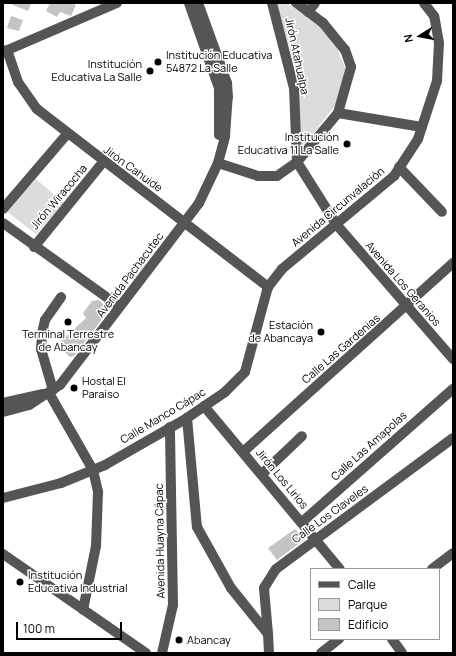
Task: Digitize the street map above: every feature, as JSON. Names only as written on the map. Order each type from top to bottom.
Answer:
[{"type":"street","points":[[5,51],[117,3]]},
{"type":"street","name":"Avenida Pachacutec","points":[[189,3],[219,88],[218,163]]},
{"type":"street","name":"Avenida Pachacutec","points":[[3,412],[29,405],[50,392],[82,358],[119,306],[199,203],[218,163],[225,136],[227,83],[198,3]]},
{"type":"street","name":"Jirón Atahualpa","points":[[272,3],[294,88],[296,162]]},
{"type":"street","points":[[218,163],[258,176],[277,176],[296,162],[338,113],[351,67],[345,50],[323,23],[296,3]]},
{"type":"street","points":[[308,12],[314,3]]},
{"type":"street","name":"Avenida Circunvalación","points":[[268,287],[282,269],[394,176],[418,140],[437,81],[439,43],[434,16],[424,3]]},
{"type":"street","name":"Jirón Cahuide","points":[[5,51],[18,82],[37,109],[67,134],[185,222],[268,287]]},
{"type":"street","points":[[338,113],[422,127]]},
{"type":"street","points":[[3,209],[67,134]]},
{"type":"street","name":"Jirón Wiracocha","points":[[34,247],[104,162]]},
{"type":"street","name":"Avenida Los Geranios","points":[[296,162],[336,224],[453,359]]},
{"type":"street","points":[[399,167],[442,212]]},
{"type":"street","points":[[3,223],[34,247],[119,306]]},
{"type":"street","name":"Calle Las Gardenias","points":[[243,452],[407,307],[453,263]]},
{"type":"street","name":"Calle Manco Cápac","points":[[3,498],[61,483],[93,470],[187,418],[225,392],[245,372],[268,287]]},
{"type":"street","points":[[61,297],[45,320],[40,349],[50,392],[93,470],[98,492],[96,546],[83,610]]},
{"type":"street","name":"Calle Las Amapolas","points":[[302,522],[453,389]]},
{"type":"street","points":[[3,403],[50,392]]},
{"type":"street","name":"Jirón Los Lirios","points":[[204,406],[339,568]]},
{"type":"street","points":[[187,418],[200,536],[231,588],[268,634],[269,653]]},
{"type":"street","name":"Avenida Huayna Cápac","points":[[162,653],[173,605],[170,427]]},
{"type":"street","points":[[262,474],[302,436]]},
{"type":"street","name":"Calle Los Claveles","points":[[268,634],[266,583],[276,569],[315,538],[453,438]]},
{"type":"street","points":[[433,568],[453,553]]},
{"type":"street","points":[[3,554],[146,653]]},
{"type":"street","points":[[321,653],[339,640]]},
{"type":"street","points":[[393,640],[402,653]]},
{"type":"green space","points":[[277,3],[287,3],[321,28],[334,41],[345,68],[340,99],[301,150],[298,79]]},
{"type":"green space","points":[[36,179],[64,203],[36,234],[6,211]]},
{"type":"building","points":[[8,3],[31,3],[28,11]]},
{"type":"building","points":[[50,3],[71,3],[76,5],[71,16],[60,12],[57,17],[46,11]]},
{"type":"building","points":[[11,16],[23,20],[19,31],[7,28]]},
{"type":"building","points":[[99,300],[109,310],[74,356],[70,357],[63,350],[61,341],[86,318],[83,313],[92,301]]},
{"type":"building","points":[[295,529],[305,539],[277,560],[268,548]]},
{"type":"place","name":"Institución Educativa 54872 La Salle","points":[[158,62]]},
{"type":"place","name":"Institución Educativa La Salle","points":[[150,71]]},
{"type":"place","name":"Institución Educativa 11 La Salle","points":[[347,144]]},
{"type":"place","name":"Terminal Terrestre de Abancay","points":[[68,322]]},
{"type":"place","name":"Estación de Abancaya","points":[[321,332]]},
{"type":"place","name":"Hostal El Paraiso","points":[[74,388]]},
{"type":"place","name":"Institución Educativa Industrial","points":[[20,582]]},
{"type":"place","name":"Abancay","points":[[179,640]]}]
